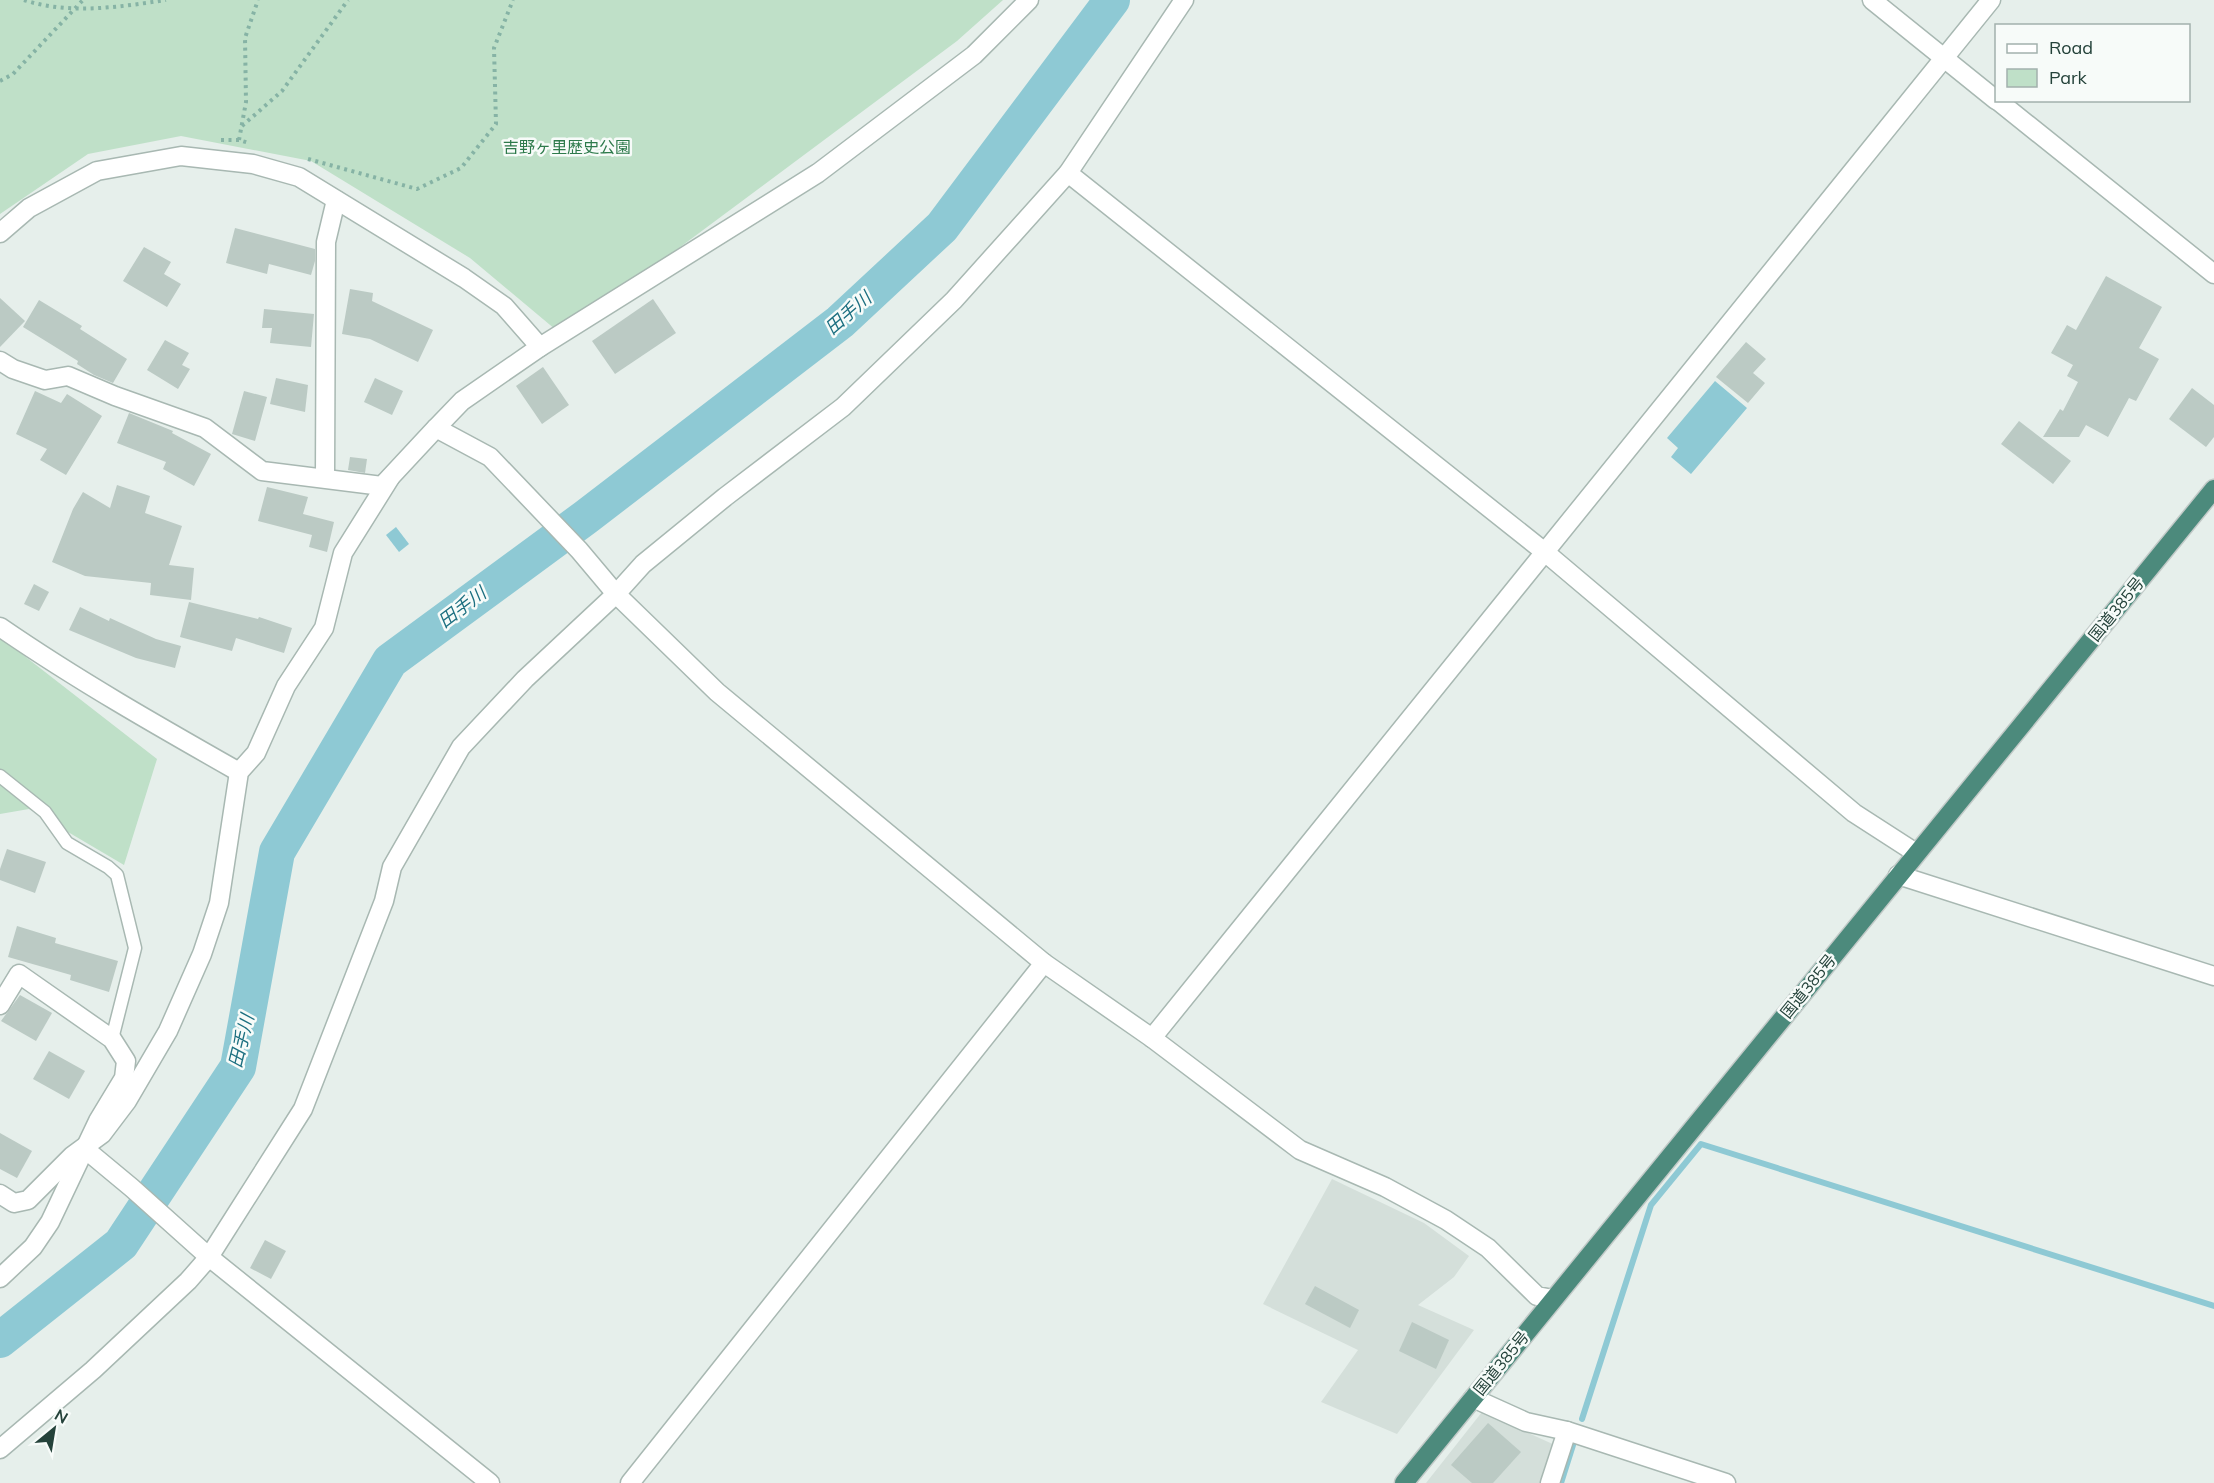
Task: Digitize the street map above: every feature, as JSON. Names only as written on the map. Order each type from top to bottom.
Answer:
[{"type":"highway","name":"国道385号","points":[[1404,1483],[2214,489]]},
{"type":"street","points":[[0,361],[13,369],[45,380],[68,376],[115,396],[205,428],[262,471],[325,477],[382,486],[462,401],[540,347],[818,173],[974,55],[1029,0]]},
{"type":"street","points":[[0,1449],[93,1370],[188,1281],[209,1257],[303,1109],[384,901],[392,867],[461,747],[525,679],[616,594],[644,564],[725,497],[843,407],[954,300],[1068,173],[1184,0]]},
{"type":"street","points":[[1872,0],[1995,98]]},
{"type":"street","points":[[1152,1038],[1991,0]]},
{"type":"street","points":[[1999,102],[2214,274]]},
{"type":"street","points":[[0,233],[29,208],[97,171],[180,156],[253,164],[298,177],[464,278],[504,306],[540,347]]},
{"type":"street","points":[[1068,173],[1546,553],[1854,813],[1916,853]]},
{"type":"street","points":[[325,477],[326,242],[336,200]]},
{"type":"street","points":[[436,428],[490,457],[579,550],[616,594],[717,692],[1044,963],[1152,1038],[1300,1150],[1385,1187],[1446,1220],[1488,1248],[1536,1296],[1553,1299]]},
{"type":"street","points":[[0,1194],[14,1203],[28,1200],[72,1156],[85,1149],[102,1134],[128,1101],[168,1031],[202,954],[219,903],[239,772],[256,753],[286,686],[324,628],[343,553],[391,477]]},
{"type":"street","points":[[0,627],[50,662],[239,772]]},
{"type":"street","points":[[1898,875],[2214,976]]},
{"type":"street","points":[[630,1483],[1044,963]]},
{"type":"street","points":[[0,1005],[19,974],[112,1039],[126,1061],[124,1078],[98,1121],[50,1222],[33,1246],[0,1278]]},
{"type":"street","points":[[85,1149],[209,1257],[490,1483]]},
{"type":"street","points":[[1473,1398],[1526,1422],[1567,1431],[1726,1483]]},
{"type":"street","points":[[1550,1483],[1567,1431]]},
{"type":"lane","points":[[0,776],[45,812],[67,843],[108,867],[117,875],[135,948],[112,1039]]},
{"type":"path","points":[[24,0],[40,5],[105,9],[166,0]]},
{"type":"path","points":[[0,81],[14,74],[83,0]]},
{"type":"path","points":[[250,143],[239,140],[246,102],[245,38],[258,0]]},
{"type":"path","points":[[242,126],[282,91],[348,0]]},
{"type":"path","points":[[303,158],[417,189],[461,168],[496,124],[494,48],[513,0]]},
{"type":"shaded area","points":[[1332,1179],[1424,1223],[1469,1256],[1454,1277],[1418,1305],[1474,1330],[1397,1434],[1321,1402],[1358,1350],[1263,1304]]},
{"type":"shaded area","points":[[1482,1412],[1557,1446],[1543,1483],[1426,1483]]},
{"type":"green space","name":"吉野ヶ里歴史公園","points":[[0,0],[1003,0],[957,41],[562,335],[470,258],[311,161],[181,136],[88,154],[0,214]]},
{"type":"green space","points":[[0,637],[157,759],[124,865],[29,809],[0,814]]},
{"type":"water","points":[[1715,381],[1747,408],[1691,474],[1671,457],[1678,448],[1667,438]]},
{"type":"water","points":[[396,527],[409,544],[399,552],[386,535]]},
{"type":"building","points":[[235,228],[315,249],[315,261],[311,275],[269,264],[267,274],[226,263]]},
{"type":"building","points":[[144,247],[171,262],[164,274],[181,284],[167,307],[123,281]]},
{"type":"building","points":[[2106,276],[2162,307],[2139,348],[2159,359],[2136,401],[2129,398],[2108,437],[2086,425],[2079,437],[2043,437],[2060,409],[2063,411],[2078,382],[2067,376],[2073,365],[2051,353],[2067,325],[2076,330]]},
{"type":"building","points":[[350,289],[373,293],[372,301],[433,330],[418,362],[370,339],[342,334]]},
{"type":"building","points":[[0,298],[25,321],[0,347]]},
{"type":"building","points":[[653,299],[676,333],[615,374],[592,341]]},
{"type":"building","points":[[39,300],[82,326],[80,329],[127,359],[113,383],[94,375],[77,364],[78,361],[23,327]]},
{"type":"building","points":[[264,309],[314,314],[311,347],[270,343],[272,328],[262,328]]},
{"type":"building","points":[[165,340],[189,353],[182,365],[190,369],[178,389],[147,370]]},
{"type":"building","points":[[1746,342],[1766,359],[1753,373],[1765,383],[1748,403],[1716,377]]},
{"type":"building","points":[[543,367],[569,405],[542,424],[516,386]]},
{"type":"building","points":[[276,378],[308,385],[305,412],[270,404]]},
{"type":"building","points":[[375,378],[403,391],[392,415],[364,402]]},
{"type":"building","points":[[2192,388],[2214,405],[2214,437],[2206,447],[2169,419]]},
{"type":"building","points":[[35,391],[61,403],[67,394],[102,416],[66,475],[40,460],[47,449],[16,434]]},
{"type":"building","points":[[244,391],[267,397],[255,441],[232,434]]},
{"type":"building","points":[[129,413],[173,431],[172,433],[211,454],[194,486],[163,469],[166,462],[117,443]]},
{"type":"building","points":[[2019,421],[2071,461],[2053,484],[2001,444]]},
{"type":"building","points":[[350,457],[367,459],[365,473],[348,470]]},
{"type":"building","points":[[117,485],[150,496],[145,513],[182,526],[169,565],[194,568],[191,600],[150,595],[151,583],[85,576],[52,562],[73,509],[83,492],[110,508]]},
{"type":"building","points":[[267,487],[308,497],[303,514],[334,522],[327,552],[309,547],[312,535],[258,521]]},
{"type":"building","points":[[34,584],[49,592],[39,611],[24,604]]},
{"type":"building","points":[[189,602],[258,619],[259,617],[292,628],[284,653],[236,638],[232,651],[180,637]]},
{"type":"building","points":[[80,607],[109,621],[110,618],[156,639],[181,646],[175,668],[136,658],[69,630]]},
{"type":"building","points":[[7,849],[46,862],[35,893],[0,880],[0,869]]},
{"type":"building","points":[[17,926],[56,938],[55,943],[118,961],[109,992],[70,980],[71,975],[8,957]]},
{"type":"building","points":[[20,995],[52,1013],[36,1041],[1,1021]]},
{"type":"building","points":[[49,1051],[85,1071],[69,1099],[33,1079]]},
{"type":"building","points":[[0,1133],[32,1151],[17,1178],[0,1169]]},
{"type":"building","points":[[265,1240],[286,1251],[271,1279],[250,1268]]},
{"type":"building","points":[[1315,1286],[1359,1310],[1350,1328],[1305,1304]]},
{"type":"building","points":[[1412,1322],[1449,1340],[1436,1369],[1399,1351]]},
{"type":"building","points":[[1488,1423],[1521,1452],[1493,1483],[1472,1483],[1451,1465]]},
{"type":"waterway","name":"田手川","points":[[0,1340],[121,1244],[238,1067],[277,852],[390,661],[586,517],[840,322],[942,227],[1112,0]]},
{"type":"waterway","points":[[1582,1419],[1651,1205],[1701,1144],[2214,1306]]},
{"type":"waterway","points":[[1561,1483],[1573,1445]]}]
